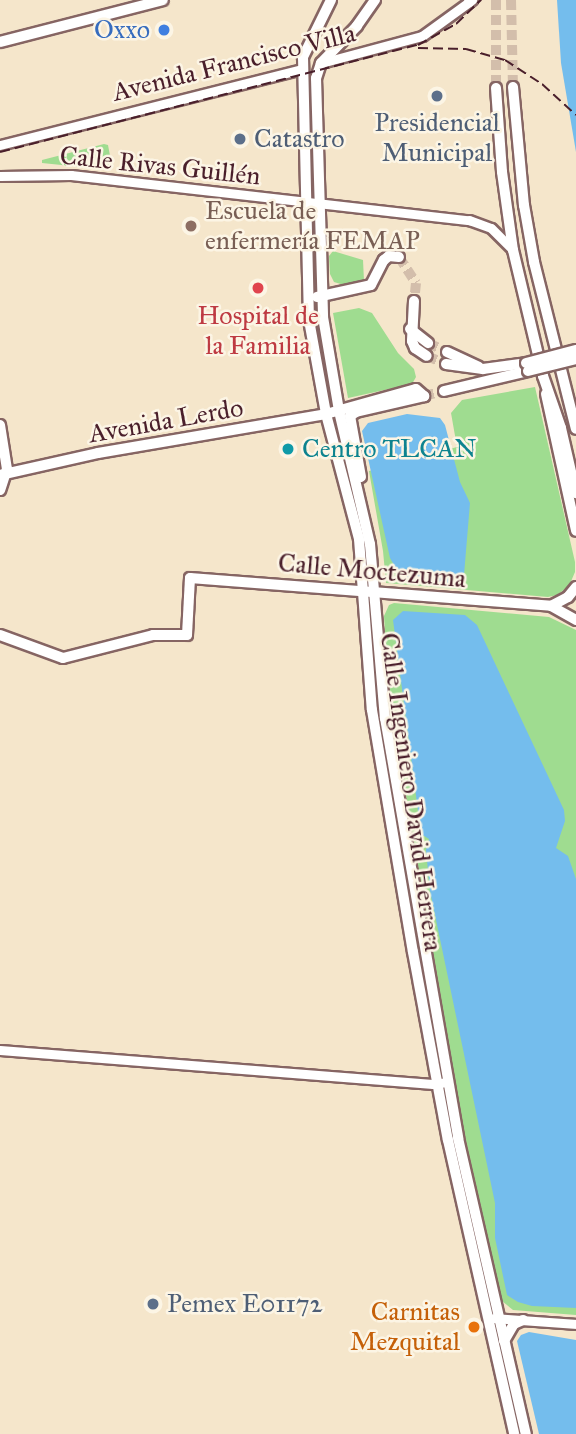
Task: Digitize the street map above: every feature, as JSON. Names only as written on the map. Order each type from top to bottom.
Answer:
[{"type":"highway","points":[[513,87],[524,205],[534,262],[576,429]]},
{"type":"highway","points":[[496,88],[502,172],[513,250],[543,376],[567,453],[576,493]]},
{"type":"main road","points":[[0,42],[163,0]]},
{"type":"main road","name":"Calle Ingeniero David Herrera","points":[[331,0],[304,50],[302,69],[308,299],[326,414],[346,484],[369,593],[385,718],[443,1083],[514,1434]]},
{"type":"main road","points":[[321,63],[357,26],[375,0]]},
{"type":"main road","name":"Avenida Francisco Villa","points":[[0,145],[422,36],[437,29],[471,1]]},
{"type":"main road","name":"Calle Ingeniero David Herrera","points":[[321,63],[316,78],[321,296],[325,338],[339,411],[363,506],[369,593]]},
{"type":"main road","name":"Calle Rivas Guillén","points":[[0,176],[71,175],[477,221],[499,233],[513,250]]},
{"type":"main road","points":[[308,299],[371,285],[384,260],[389,256],[399,257]]},
{"type":"main road","points":[[414,302],[410,329],[415,348],[427,356]]},
{"type":"main road","points":[[410,329],[428,344]]},
{"type":"main road","points":[[444,391],[527,367],[576,349]]},
{"type":"main road","points":[[447,352],[483,369]]},
{"type":"main road","points":[[446,364],[483,369],[527,367],[576,359]]},
{"type":"main road","points":[[543,376],[576,531]]},
{"type":"main road","name":"Avenida Lerdo","points":[[3,474],[98,453],[326,414],[416,389],[424,396],[356,412],[350,416],[365,495],[363,506]]},
{"type":"main road","points":[[0,425],[3,474],[0,490]]},
{"type":"main road","points":[[346,484],[351,480],[352,467]]},
{"type":"main road","name":"Calle Moctezuma","points":[[0,635],[62,658],[160,634],[187,635],[190,578],[551,606],[576,620]]},
{"type":"main road","points":[[551,606],[568,597],[576,587]]},
{"type":"main road","points":[[0,1051],[443,1083]]},
{"type":"main road","points":[[492,1318],[576,1324]]},
{"type":"main road","name":"Calle Ingeniero David Herrera","points":[[492,1318],[504,1342],[526,1434]]},
{"type":"main road","points":[[504,1342],[506,1334],[523,1320]]},
{"type":"green space","points":[[108,145],[112,166],[110,170],[42,163],[42,160]]},
{"type":"green space","points":[[333,251],[363,260],[364,281],[344,285],[334,282],[330,274],[329,256]]},
{"type":"green space","points":[[359,308],[372,313],[398,353],[414,369],[416,377],[412,384],[348,398],[333,313]]},
{"type":"green space","points":[[535,387],[575,562],[575,572],[569,586],[557,595],[548,597],[386,583],[369,471],[457,447],[451,413],[462,400]]},
{"type":"green space","points":[[394,603],[549,617],[576,630],[576,1315],[513,1310],[502,1301],[465,1137],[389,698],[384,616],[389,605]]},
{"type":"water","points":[[557,0],[576,0],[576,152],[561,63]]},
{"type":"water","points":[[407,414],[440,418],[445,425],[460,482],[470,503],[464,575],[459,582],[445,584],[402,579],[390,558],[362,431],[368,423]]},
{"type":"water","points":[[403,611],[465,615],[477,625],[564,810],[565,821],[556,848],[568,856],[576,879],[576,1308],[532,1306],[507,1295],[495,1238],[495,1203],[430,891],[426,850],[429,839],[421,834],[393,620]]},
{"type":"water","points":[[529,1332],[576,1340],[576,1434],[539,1434],[517,1341],[521,1335]]},
{"type":"tunnel","points":[[496,0],[496,88]]},
{"type":"tunnel","points":[[511,0],[513,87]]},
{"type":"tunnel","points":[[399,257],[416,283],[414,301]]},
{"type":"tunnel","points":[[428,343],[447,352]]},
{"type":"tunnel","points":[[427,356],[446,364]]},
{"type":"tunnel","points":[[424,396],[444,391]]},
{"type":"railway","points":[[0,152],[418,45],[456,24],[481,0]]},
{"type":"railway","points":[[418,48],[466,49],[505,60],[542,84],[576,115]]},
{"type":"place","name":"Oxxo","points":[[164,30]]},
{"type":"place","name":"Presidencial Municipal","points":[[437,96]]},
{"type":"place","name":"Catastro","points":[[240,139]]},
{"type":"place","name":"Escuela de enfermería FEMAP","points":[[191,226]]},
{"type":"place","name":"Hospital de la Familia","points":[[258,288]]},
{"type":"place","name":"Centro TLCAN","points":[[288,449]]},
{"type":"place","name":"Pemex E01172","points":[[153,1304]]},
{"type":"place","name":"Carnitas Mezquital","points":[[474,1327]]}]
